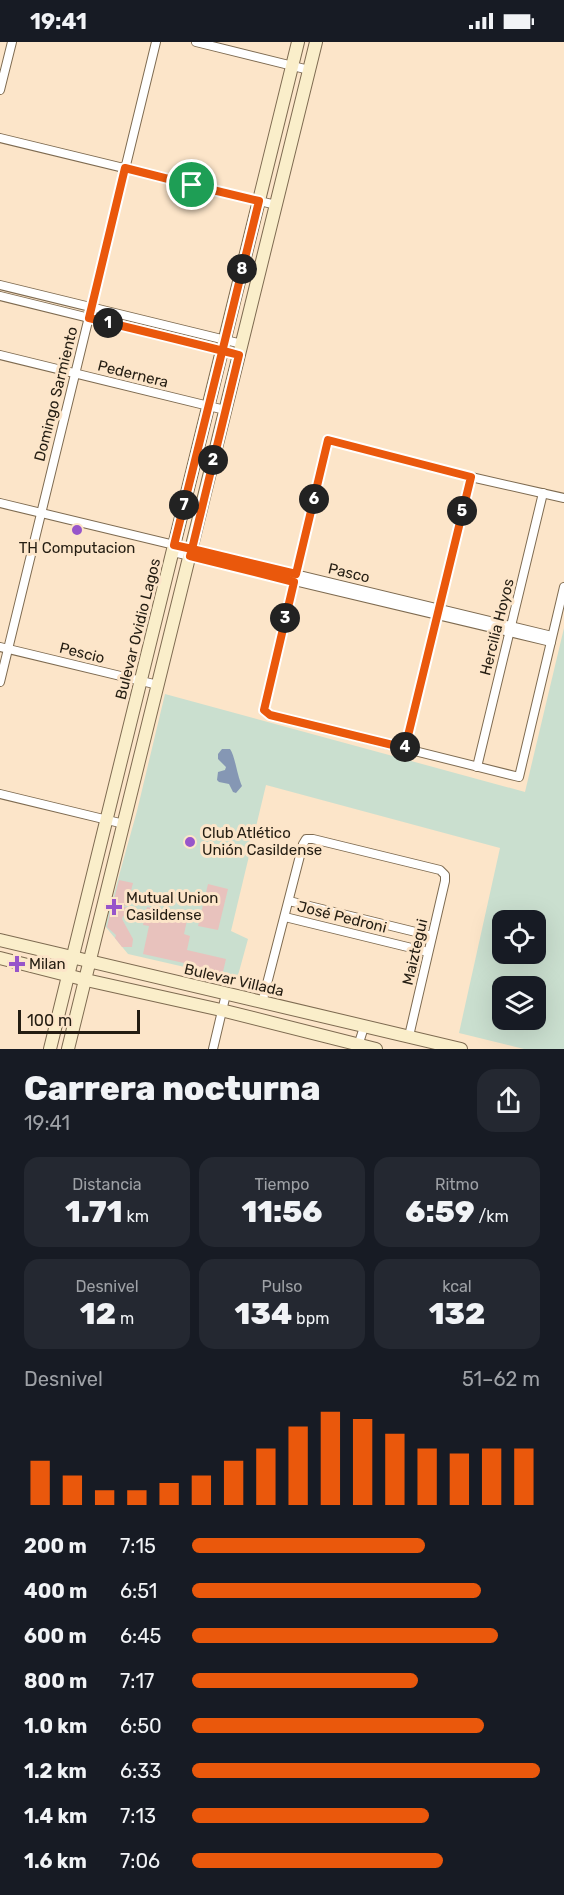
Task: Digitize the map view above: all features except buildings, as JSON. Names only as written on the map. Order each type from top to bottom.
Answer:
[{"type":"main road","name":"Bulevar Ovidio Lagos","points":[[50,1049],[298,42]]},
{"type":"main road","points":[[68,1049],[316,42]]},
{"type":"main road","name":"Bulevar Villada","points":[[0,940],[461,1049]]},
{"type":"main road","points":[[0,958],[221,1010],[358,1047],[376,1049]]},
{"type":"street","points":[[0,90],[12,42]]},
{"type":"street","name":"Domingo Sarmiento","points":[[0,682],[4,648],[41,513],[156,42]]},
{"type":"street","points":[[196,42],[309,70]]},
{"type":"street","points":[[0,138],[276,205]]},
{"type":"street","points":[[0,285],[91,307],[240,349]]},
{"type":"street","points":[[0,296],[89,318],[224,345]]},
{"type":"street","name":"Pedernera","points":[[0,355],[225,410]]},
{"type":"street","points":[[564,498],[471,477],[328,440],[264,710],[270,715],[519,777],[564,587]]},
{"type":"street","points":[[405,748],[471,477]]},
{"type":"street","name":"Hercilia Hoyos","points":[[477,767],[543,493]]},
{"type":"street","name":"Pasco","points":[[0,503],[174,549],[552,639]]},
{"type":"street","name":"Pescio","points":[[4,648],[158,685]]},
{"type":"street","points":[[0,794],[124,824]]},
{"type":"street","name":"Maiztegui","points":[[289,901],[303,844],[306,840],[313,838],[440,870],[445,875],[446,881],[409,1036]]},
{"type":"street","points":[[262,1003],[289,901]]},
{"type":"street","name":"José Pedroni","points":[[289,901],[432,936]]},
{"type":"street","name":"José Pedroni","points":[[285,916],[428,951]]},
{"type":"street","points":[[213,1049],[226,994]]},
{"type":"street","points":[[358,1047],[364,1027]]},
{"type":"green space","name":"Club Atlético Unión Casildense","points":[[564,628],[564,1049],[524,1049],[459,1033],[500,848],[266,785],[231,931],[248,939],[237,979],[128,954],[105,926],[137,811],[165,694],[525,792]]},
{"type":"water","points":[[222,749],[230,749],[233,756],[242,786],[236,793],[229,784],[217,780],[218,772],[225,770],[226,767],[218,759],[218,754]]},
{"type":"place","name":"TH Computacion","points":[[77,530]]},
{"type":"place","name":"Club Atlético Unión Casildense","points":[[190,842]]},
{"type":"place","name":"Mutual Union Casildense","points":[[114,907]]},
{"type":"place","name":"Milan","points":[[17,964]]},
{"type":"route","points":[[192,185],[125,168],[89,318],[155,334],[222,351],[239,355],[225,410],[192,549],[190,556],[294,582],[264,710],[270,715],[405,748],[471,477],[328,440],[296,574],[192,549],[174,545],[208,406],[222,351],[225,340],[259,201],[192,185]]}]
